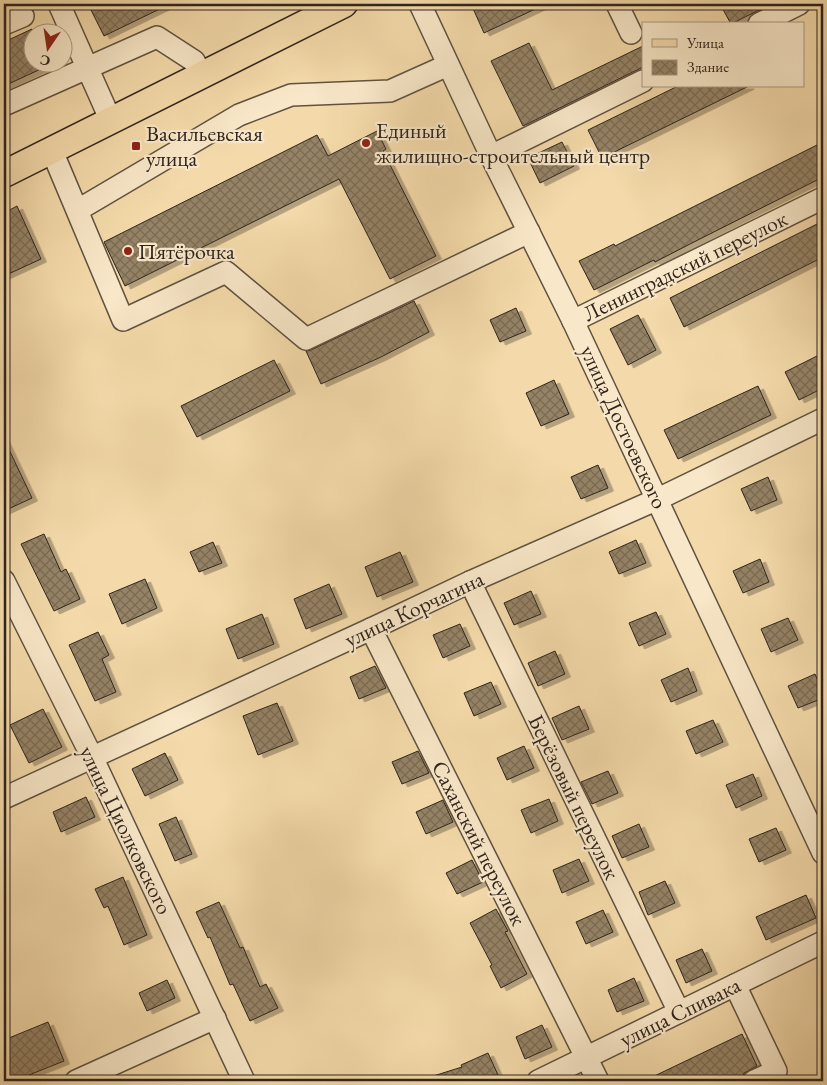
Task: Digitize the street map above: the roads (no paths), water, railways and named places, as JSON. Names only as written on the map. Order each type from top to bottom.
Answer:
[{"type":"main road","points":[[4,174],[344,4]]},
{"type":"street","points":[[60,4],[110,121]]},
{"type":"street","name":"улица Достоевского","points":[[420,4],[491,156],[658,499],[823,853]]},
{"type":"street","points":[[616,4],[631,33]]},
{"type":"street","points":[[763,22],[799,4]]},
{"type":"street","points":[[4,105],[157,37],[194,61],[202,75]]},
{"type":"street","points":[[78,210],[239,115],[291,95],[390,91],[448,65]]},
{"type":"street","points":[[491,156],[642,81]]},
{"type":"street","points":[[52,151],[123,320],[226,272],[306,339],[528,232]]},
{"type":"street","name":"Ленинградский переулок","points":[[573,321],[823,198]]},
{"type":"street","name":"улица Корчагина","points":[[4,798],[470,582],[658,499],[823,419]]},
{"type":"street","name":"улица Циолковского","points":[[4,581],[92,756],[244,1081]]},
{"type":"street","name":"Берёзовый переулок","points":[[470,582],[679,1012]]},
{"type":"street","name":"Саханский переулок","points":[[371,629],[598,1081]]},
{"type":"street","name":"улица Спивака","points":[[538,1081],[823,942]]},
{"type":"street","points":[[735,985],[776,1070],[754,1081]]},
{"type":"street","points":[[76,1081],[216,1018]]},
{"type":"place","name":"Единый жилищно-строительный центр","points":[[366,143]]},
{"type":"place","name":"Васильевская улица","points":[[136,146]]},
{"type":"place","name":"Пятёрочка","points":[[128,251]]}]
